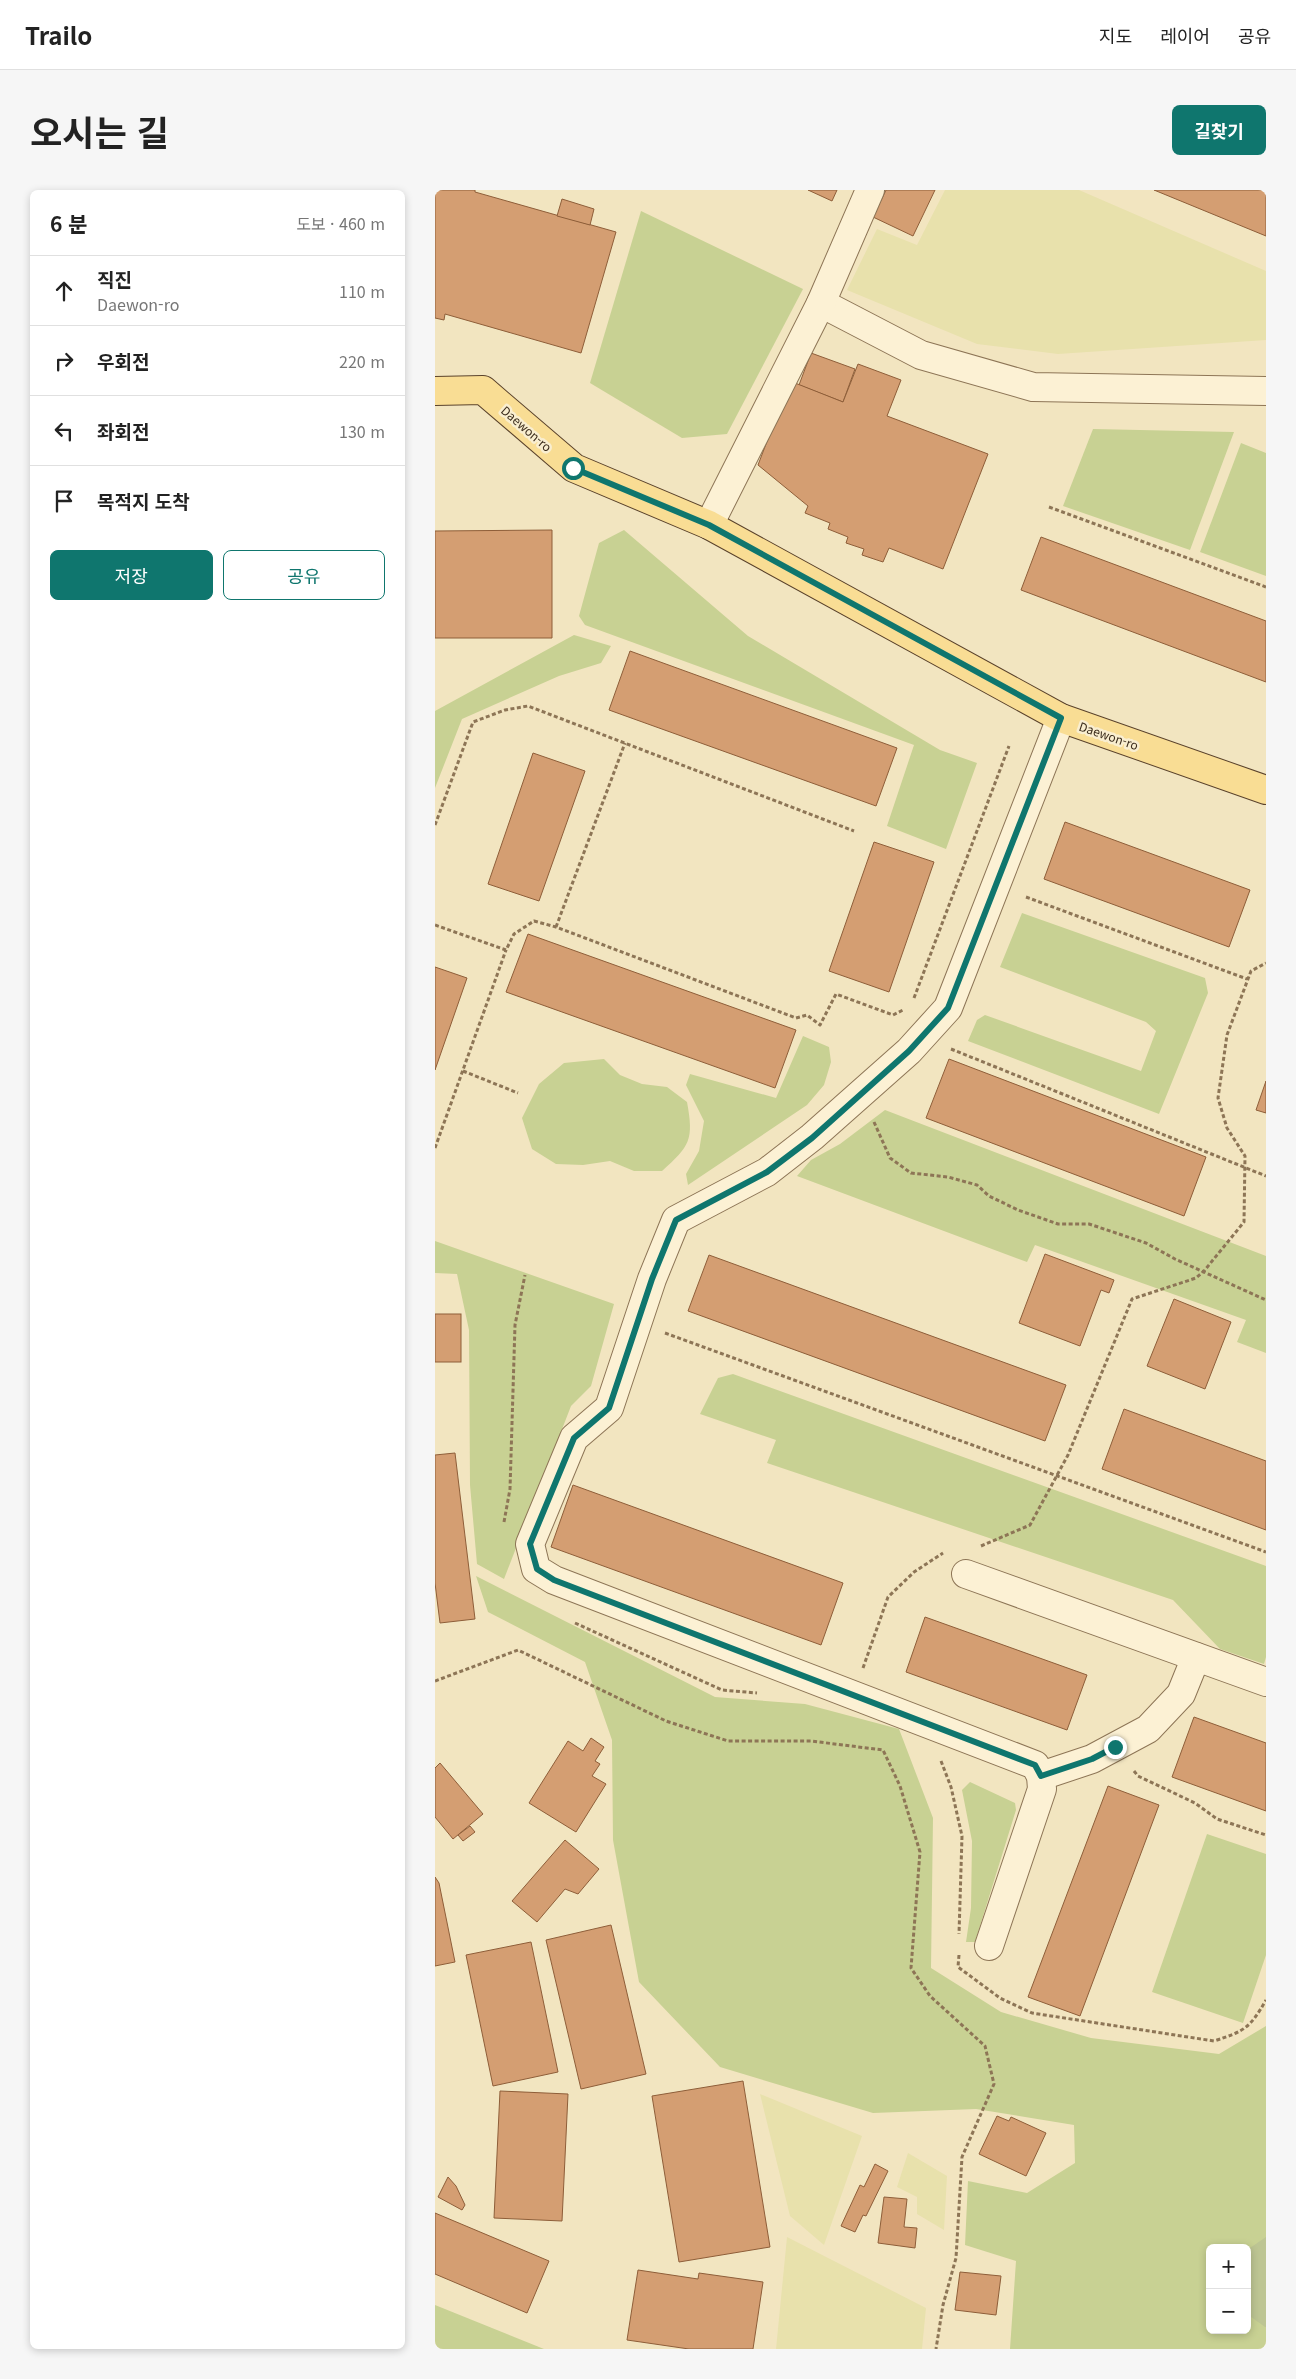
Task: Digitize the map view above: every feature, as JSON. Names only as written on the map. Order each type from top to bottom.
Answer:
[{"type":"main road","name":"Daewon-ro","points":[[435,391],[483,390],[573,468],[709,525],[1061,718],[1266,790]]},
{"type":"street","points":[[709,525],[821,303],[869,190]]},
{"type":"street","points":[[821,303],[921,355],[1033,387],[1266,391]]},
{"type":"street","points":[[989,1946],[1042,1789],[1041,1776],[1035,1765],[554,1580],[537,1569],[530,1544],[574,1438],[609,1408],[652,1279],[676,1220],[767,1172],[812,1138],[909,1051],[948,1008],[1061,718]]},
{"type":"street","points":[[966,1574],[1266,1682]]},
{"type":"street","points":[[1041,1776],[1092,1759],[1148,1729],[1181,1694],[1196,1657]]},
{"type":"path","points":[[1049,507],[1266,588]]},
{"type":"path","points":[[435,825],[473,722],[505,710],[527,706],[855,831]]},
{"type":"path","points":[[557,927],[625,744]]},
{"type":"path","points":[[910,1004],[914,998],[1009,746]]},
{"type":"path","points":[[1027,897],[1247,979]]},
{"type":"path","points":[[435,1148],[506,950],[514,934],[534,922],[557,927],[796,1018],[807,1015],[820,1025],[836,994],[893,1015],[905,1009]]},
{"type":"path","points":[[435,925],[506,950]]},
{"type":"path","points":[[973,1546],[981,1546],[1030,1525],[1068,1455],[1132,1299],[1196,1278],[1204,1271],[1244,1222],[1245,1156],[1227,1128],[1218,1098],[1227,1034],[1251,971],[1266,962]]},
{"type":"path","points":[[943,1046],[1266,1176]]},
{"type":"path","points":[[463,1071],[518,1093]]},
{"type":"path","points":[[861,1094],[890,1158],[911,1173],[948,1177],[977,1185],[989,1196],[1018,1210],[1057,1224],[1089,1224],[1146,1243],[1175,1259],[1266,1300]]},
{"type":"path","points":[[503,1526],[511,1489],[515,1325],[525,1275]]},
{"type":"path","points":[[663,1332],[1266,1552]]},
{"type":"path","points":[[860,1676],[888,1597],[914,1572],[939,1554],[948,1552]]},
{"type":"path","points":[[568,1619],[585,1629],[722,1690],[759,1693]]},
{"type":"path","points":[[435,1681],[518,1650],[666,1721],[728,1742],[811,1742],[883,1750],[901,1786],[920,1852],[911,1968],[930,1996],[985,2046],[994,2084],[962,2157],[956,2258],[943,2305],[936,2349]]},
{"type":"path","points":[[1115,1747],[1138,1776],[1195,1803],[1217,1819],[1266,1835]]},
{"type":"path","points":[[938,1755],[951,1787],[962,1836],[959,1939]]},
{"type":"path","points":[[959,1948],[958,1967],[1000,1998],[1032,2013],[1214,2040],[1235,2034],[1254,2022],[1266,2000]]},
{"type":"shaded area","points":[[945,190],[1079,190],[1266,271],[1266,340],[1058,354],[977,344],[847,290],[877,229],[917,245]]},
{"type":"shaded area","points":[[760,2094],[862,2136],[824,2245],[790,2216]]},
{"type":"shaded area","points":[[908,2153],[947,2176],[944,2230],[917,2214],[917,2197],[897,2187]]},
{"type":"shaded area","points":[[787,2237],[926,2308],[922,2349],[776,2349]]},
{"type":"green space","points":[[641,211],[803,289],[727,434],[682,438],[590,383]]},
{"type":"green space","points":[[1093,429],[1234,432],[1190,550],[1063,506]]},
{"type":"green space","points":[[1241,443],[1266,453],[1266,576],[1200,552]]},
{"type":"green space","points":[[624,530],[748,636],[940,750],[977,763],[946,849],[887,826],[914,745],[585,625],[579,616],[599,543]]},
{"type":"green space","points":[[574,635],[611,646],[601,663],[559,676],[462,719],[435,788],[435,711]]},
{"type":"green space","points":[[1022,913],[1205,978],[1208,993],[1159,1114],[968,1041],[977,1020],[985,1015],[1141,1071],[1156,1031],[1146,1022],[1000,967]]},
{"type":"green space","points":[[803,1036],[829,1047],[831,1062],[824,1085],[807,1105],[688,1185],[686,1174],[699,1151],[704,1121],[686,1085],[690,1074],[776,1098]]},
{"type":"green space","points":[[604,1059],[620,1075],[642,1084],[667,1087],[687,1102],[690,1125],[688,1141],[679,1155],[662,1171],[634,1171],[610,1161],[583,1165],[556,1164],[532,1149],[522,1118],[539,1084],[564,1063]]},
{"type":"green space","points":[[885,1110],[1266,1256],[1266,1353],[1237,1342],[1246,1320],[1035,1245],[1027,1262],[797,1176],[811,1160],[840,1144]]},
{"type":"green space","points":[[435,1241],[614,1304],[591,1386],[571,1406],[504,1579],[477,1564],[470,1485],[469,1330],[457,1274],[435,1273]]},
{"type":"green space","points":[[733,1374],[1266,1566],[1266,1657],[1264,1664],[1220,1649],[1173,1600],[767,1463],[776,1440],[700,1414],[718,1378]]},
{"type":"green space","points":[[476,1576],[715,1697],[805,1704],[899,1729],[933,1818],[931,1968],[1001,2012],[1091,2038],[1219,2054],[1266,2026],[1266,2349],[1010,2349],[1016,2261],[965,2245],[968,2181],[1027,2193],[1075,2163],[1074,2125],[976,2109],[873,2113],[720,2067],[639,1982],[613,1840],[612,1740],[585,1662],[488,1612]]},
{"type":"green space","points":[[970,1782],[1015,1803],[1016,1810],[975,1942],[966,1942],[971,1908],[972,1841],[962,1790]]},
{"type":"green space","points":[[1207,1834],[1266,1854],[1266,1955],[1243,2023],[1152,1992]]},
{"type":"green space","points":[[1266,2237],[1266,2327],[1251,2317],[1251,2247]]},
{"type":"green space","points":[[435,2305],[544,2349],[435,2349]]},
{"type":"building","points":[[435,190],[475,190],[475,192],[616,232],[581,353],[445,314],[444,320],[435,318]]},
{"type":"building","points":[[808,190],[837,190],[832,201]]},
{"type":"building","points":[[886,190],[935,190],[913,236],[873,217]]},
{"type":"building","points":[[1154,190],[1266,190],[1266,236]]},
{"type":"building","points":[[562,199],[594,209],[590,225],[557,216]]},
{"type":"building","points":[[811,353],[855,369],[843,402],[799,385]]},
{"type":"building","points":[[858,364],[901,380],[887,416],[988,454],[943,569],[889,548],[883,562],[862,555],[864,549],[846,543],[848,537],[828,529],[830,523],[805,513],[808,506],[758,465],[790,381],[843,402]]},
{"type":"building","points":[[552,530],[552,638],[435,638],[435,531]]},
{"type":"building","points":[[1041,537],[1266,621],[1266,682],[1021,590]]},
{"type":"building","points":[[630,651],[897,748],[876,806],[609,710]]},
{"type":"building","points":[[533,753],[585,771],[539,901],[488,884]]},
{"type":"building","points":[[1065,822],[1250,890],[1229,947],[1044,879]]},
{"type":"building","points":[[874,842],[934,862],[889,992],[829,971]]},
{"type":"building","points":[[528,934],[796,1030],[775,1088],[506,992]]},
{"type":"building","points":[[435,967],[467,978],[435,1070]]},
{"type":"building","points":[[949,1059],[1206,1157],[1184,1216],[926,1118]]},
{"type":"building","points":[[1266,1081],[1266,1113],[1256,1110]]},
{"type":"building","points":[[1045,1254],[1114,1280],[1109,1293],[1101,1290],[1080,1346],[1019,1323]]},
{"type":"building","points":[[709,1255],[1066,1385],[1045,1441],[688,1311]]},
{"type":"building","points":[[1174,1299],[1231,1322],[1205,1389],[1147,1366]]},
{"type":"building","points":[[435,1314],[461,1314],[461,1362],[435,1362]]},
{"type":"building","points":[[1124,1409],[1266,1461],[1266,1530],[1102,1469]]},
{"type":"building","points":[[455,1453],[475,1619],[440,1623],[435,1583],[435,1455]]},
{"type":"building","points":[[573,1485],[843,1583],[821,1645],[551,1547]]},
{"type":"building","points":[[925,1617],[1087,1675],[1067,1730],[906,1672]]},
{"type":"building","points":[[1194,1717],[1266,1743],[1266,1811],[1172,1777]]},
{"type":"building","points":[[591,1738],[604,1747],[595,1761],[600,1764],[592,1776],[606,1784],[576,1832],[529,1803],[568,1741],[583,1751]]},
{"type":"building","points":[[440,1763],[483,1814],[453,1839],[435,1817],[435,1768]]},
{"type":"building","points":[[1108,1786],[1159,1805],[1080,2016],[1028,1997]]},
{"type":"building","points":[[470,1826],[475,1832],[463,1841],[458,1835]]},
{"type":"building","points":[[565,1840],[599,1869],[578,1894],[565,1889],[537,1922],[512,1901]]},
{"type":"building","points":[[435,1877],[439,1883],[455,1962],[435,1966]]},
{"type":"building","points":[[611,1925],[646,2074],[581,2089],[546,1940]]},
{"type":"building","points":[[531,1942],[558,2072],[493,2086],[466,1955]]},
{"type":"building","points":[[743,2081],[770,2247],[679,2262],[652,2096]]},
{"type":"building","points":[[500,2091],[568,2094],[562,2221],[494,2218]]},
{"type":"building","points":[[997,2116],[1009,2121],[1011,2117],[1046,2133],[1026,2176],[979,2154]]},
{"type":"building","points":[[875,2164],[888,2171],[866,2216],[863,2215],[855,2232],[841,2226],[860,2185],[864,2187]]},
{"type":"building","points":[[448,2177],[456,2186],[465,2205],[462,2210],[438,2197]]},
{"type":"building","points":[[884,2197],[907,2199],[904,2227],[917,2228],[915,2248],[878,2243]]},
{"type":"building","points":[[435,2213],[549,2261],[527,2313],[435,2274]]},
{"type":"building","points":[[638,2270],[698,2279],[699,2273],[763,2282],[753,2349],[689,2349],[627,2340]]},
{"type":"building","points":[[960,2272],[1001,2276],[996,2315],[955,2310]]},
{"type":"route","points":[[573,468],[709,525],[1061,718],[948,1008],[909,1051],[812,1138],[767,1172],[676,1220],[652,1279],[609,1408],[574,1438],[530,1544],[537,1569],[554,1580],[1035,1765],[1041,1776],[1092,1759],[1115,1747]]}]
